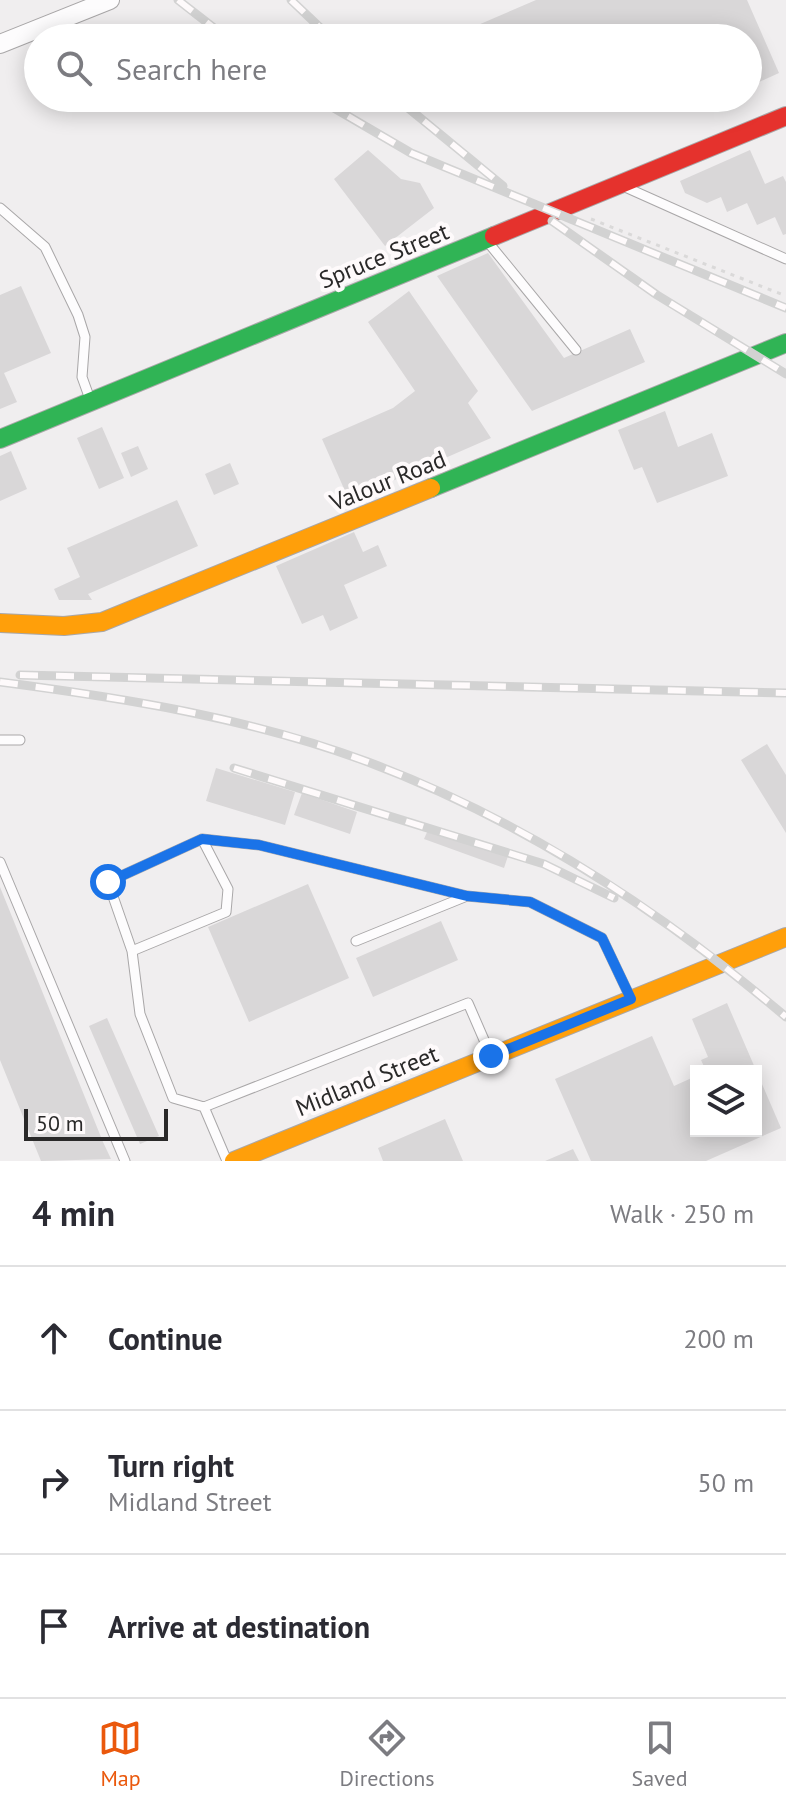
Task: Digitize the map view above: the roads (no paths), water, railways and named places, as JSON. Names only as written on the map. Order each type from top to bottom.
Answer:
[{"type":"street","points":[[50,24],[110,0]]},
{"type":"street","points":[[0,44],[24,34]]},
{"type":"street","name":"Spruce Street","points":[[0,439],[786,116]]},
{"type":"street","name":"Valour Road","points":[[0,623],[64,626],[114,618],[786,343]]},
{"type":"street","name":"Midland Street","points":[[234,1161],[786,937]]},
{"type":"lane","points":[[620,185],[786,259]]},
{"type":"lane","points":[[0,208],[45,247],[78,315],[85,337],[82,377],[91,402]]},
{"type":"lane","points":[[486,240],[576,350]]},
{"type":"lane","points":[[0,740],[20,740]]},
{"type":"lane","points":[[132,951],[226,912],[228,889],[202,839]]},
{"type":"lane","points":[[491,1056],[468,1003],[204,1107],[173,1098],[140,1014],[132,951],[108,882],[202,839],[259,845],[467,896],[530,902],[602,938],[631,999]]},
{"type":"lane","points":[[0,862],[125,1161]]},
{"type":"lane","points":[[356,941],[467,896]]},
{"type":"lane","points":[[204,1107],[227,1161]]},
{"type":"railway","points":[[178,0],[209,24]]},
{"type":"railway","points":[[291,0],[316,24]]},
{"type":"railway","points":[[341,112],[411,153],[786,308]]},
{"type":"railway","points":[[413,112],[503,186]]},
{"type":"railway","points":[[552,221],[657,295],[786,374]]},
{"type":"railway","points":[[20,675],[786,693]]},
{"type":"railway","points":[[0,682],[140,703],[278,733],[368,762],[425,785],[481,811],[588,871],[689,940],[786,1017]]},
{"type":"railway","points":[[234,768],[544,864],[614,898]]}]
